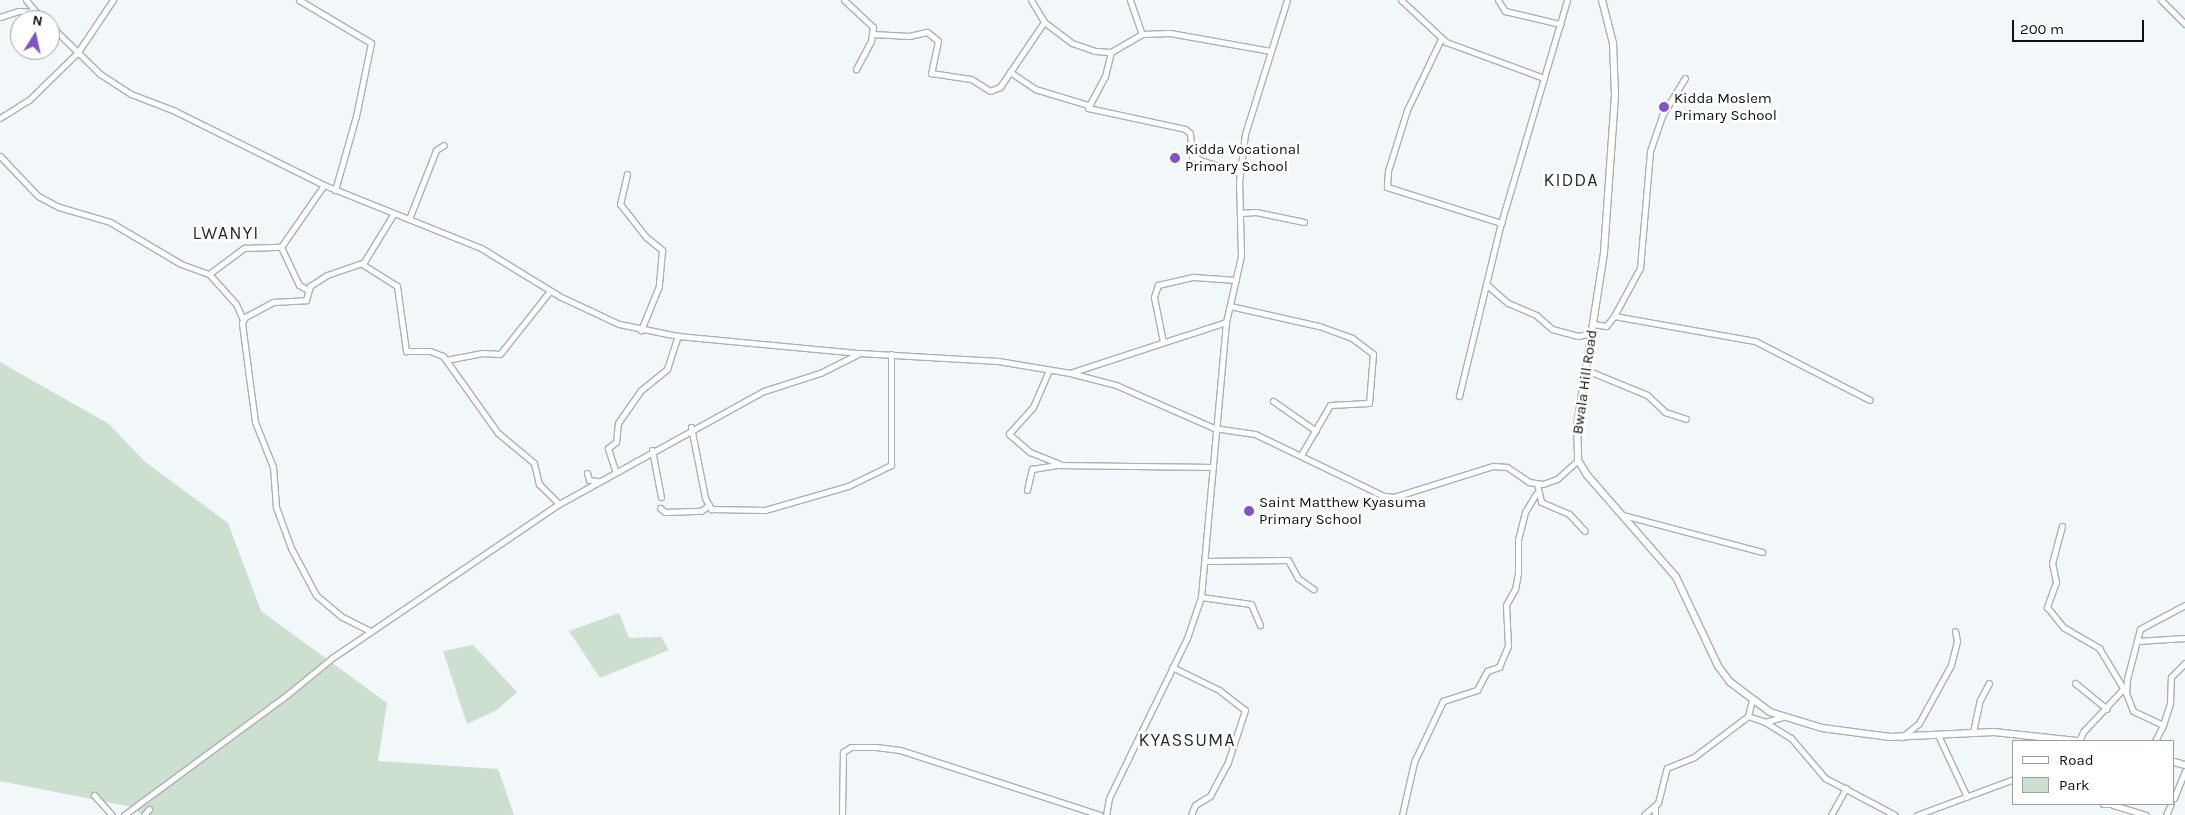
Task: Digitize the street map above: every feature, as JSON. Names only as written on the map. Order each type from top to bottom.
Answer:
[{"type":"street","points":[[0,118],[28,100],[78,52],[113,0]]},
{"type":"street","points":[[299,0],[370,42],[356,116],[335,190]]},
{"type":"street","points":[[844,0],[870,22],[873,34],[856,69]]},
{"type":"street","points":[[1031,0],[1044,22],[1083,48],[1111,52],[1142,34],[1194,35],[1270,52]]},
{"type":"street","points":[[1130,0],[1142,34]]},
{"type":"street","points":[[1106,815],[1109,798],[1172,668],[1201,597],[1213,466],[1214,428],[1226,322],[1241,256],[1239,173],[1245,134],[1287,0]]},
{"type":"street","points":[[1400,0],[1441,39],[1522,73],[1544,78]]},
{"type":"street","points":[[1498,0],[1505,11],[1560,24]]},
{"type":"street","points":[[1459,396],[1501,223],[1567,0]]},
{"type":"street","name":"Bwala Hill Road","points":[[1578,460],[1577,426],[1584,369],[1592,332],[1604,253],[1615,95],[1612,43],[1602,0]]},
{"type":"street","points":[[2161,0],[2185,24]]},
{"type":"street","points":[[873,34],[909,36],[927,32],[938,41],[931,73],[972,80],[987,91],[1000,87],[1044,22]]},
{"type":"street","points":[[60,35],[100,74],[131,94],[175,111],[335,190],[481,248],[550,291],[619,324],[678,336],[859,353],[998,361],[1070,373],[1116,385],[1214,428],[1255,434],[1384,496],[1394,497],[1494,466],[1507,467],[1537,484],[1557,479],[1578,460],[1620,515],[1676,577],[1718,666],[1752,700],[1782,717],[1822,728],[1901,738],[1973,732],[2066,740]]},
{"type":"street","points":[[1441,39],[1407,110],[1388,171],[1388,187],[1501,223]]},
{"type":"street","points":[[1088,105],[1105,76],[1111,52]]},
{"type":"street","points":[[1010,72],[1035,89],[1088,105],[1185,129],[1190,133],[1192,157],[1239,173]]},
{"type":"street","points":[[1593,324],[1606,326],[1614,316],[1640,268],[1650,151],[1663,114],[1685,78]]},
{"type":"street","points":[[409,218],[436,150],[444,145]]},
{"type":"street","points":[[0,156],[22,182],[44,199],[110,222],[181,264],[209,274],[236,304],[243,320],[255,422],[273,467],[276,507],[291,548],[316,595],[342,617],[370,631]]},
{"type":"street","points":[[627,174],[620,204],[646,237],[662,250],[659,286],[641,330]]},
{"type":"street","points":[[281,248],[324,185]]},
{"type":"street","points":[[1240,213],[1256,212],[1304,222]]},
{"type":"street","points":[[243,320],[273,302],[303,301],[308,290],[333,272],[362,264],[394,213]]},
{"type":"street","points":[[209,274],[244,248],[281,248]]},
{"type":"street","points":[[281,248],[299,285],[308,290]]},
{"type":"street","points":[[362,264],[397,286],[406,351],[430,351],[446,360],[498,433],[534,463],[539,484],[559,504]]},
{"type":"street","points":[[1163,342],[1154,297],[1158,285],[1193,277],[1236,280]]},
{"type":"street","points":[[1486,284],[1508,303],[1536,315],[1552,328],[1578,336],[1592,332]]},
{"type":"street","points":[[446,360],[482,353],[500,354],[550,291]]},
{"type":"street","points":[[1230,306],[1319,326],[1352,338],[1372,351],[1369,403],[1330,405],[1301,455]]},
{"type":"street","points":[[1614,316],[1755,341],[1870,400]]},
{"type":"street","points":[[1070,373],[1226,322]]},
{"type":"street","points":[[615,470],[608,448],[616,442],[618,423],[640,391],[667,369],[678,336]]},
{"type":"street","points":[[124,815],[370,631],[559,504],[691,427],[764,391],[820,373],[859,353]]},
{"type":"street","points":[[691,427],[708,504],[714,510],[765,510],[848,486],[889,468],[891,354]]},
{"type":"street","points":[[1584,369],[1648,395],[1665,412],[1686,419]]},
{"type":"street","points":[[1049,370],[1033,407],[1009,434],[1030,452],[1062,465]]},
{"type":"street","points":[[1273,401],[1316,432]]},
{"type":"street","points":[[652,450],[661,497]]},
{"type":"street","points":[[1027,490],[1032,469],[1062,465],[1213,466]]},
{"type":"street","points":[[587,473],[589,480],[597,481]]},
{"type":"street","points":[[1402,815],[1414,762],[1443,701],[1477,690],[1487,671],[1499,667],[1508,646],[1506,605],[1515,589],[1518,573],[1518,540],[1525,512],[1536,494],[1537,484]]},
{"type":"street","points":[[1536,494],[1541,502],[1569,514],[1585,531]]},
{"type":"street","points":[[660,508],[665,512],[701,511],[708,504]]},
{"type":"street","points":[[1620,515],[1762,552]]},
{"type":"street","points":[[2062,526],[2052,564],[2056,582],[2047,608],[2063,626],[2099,648],[2116,671],[2137,714],[2163,725]]},
{"type":"street","points":[[1205,562],[1288,560],[1298,578],[1313,589]]},
{"type":"street","points":[[1201,597],[1253,606],[1260,625]]},
{"type":"street","points":[[2079,740],[2083,732],[2125,689],[2140,629],[2185,605]]},
{"type":"street","points":[[1901,738],[1919,723],[1951,665],[1957,641],[1955,631]]},
{"type":"street","points":[[2137,641],[2171,642],[2185,638]]},
{"type":"street","points":[[2156,740],[2163,725],[2170,703],[2171,677],[2185,663]]},
{"type":"street","points":[[1172,668],[1219,690],[1245,710],[1228,762],[1210,796],[1196,805],[1192,815]]},
{"type":"street","points":[[1973,732],[1980,700],[1989,683]]},
{"type":"street","points":[[2075,683],[2106,709]]},
{"type":"street","points":[[1655,815],[1655,807],[1664,771],[1694,757],[1748,716],[1752,700]]},
{"type":"street","points":[[1748,716],[1765,722],[1791,738],[1826,778],[1895,815]]},
{"type":"street","points":[[1765,722],[1782,717]]},
{"type":"street","points":[[1938,734],[1967,797]]},
{"type":"street","points":[[842,815],[843,752],[851,747],[876,746],[900,750],[1100,815]]},
{"type":"street","points":[[2175,796],[2185,772]]},
{"type":"street","points":[[1918,815],[2012,779]]},
{"type":"street","points":[[1831,815],[1846,788]]},
{"type":"street","points":[[94,795],[112,815]]},
{"type":"street","points":[[2114,805],[2146,815]]},
{"type":"street","points":[[1644,815],[1655,807]]},
{"type":"street","points":[[144,815],[149,810]]},
{"type":"green space","points":[[0,362],[109,424],[144,461],[228,523],[261,611],[387,703],[378,761],[498,769],[514,815],[142,815],[132,807],[0,781]]},
{"type":"green space","points":[[619,613],[629,638],[661,637],[669,650],[600,678],[569,631]]},
{"type":"green space","points":[[473,645],[517,692],[497,710],[467,724],[443,651]]},
{"type":"place","name":"Kidda Moslem Primary School","points":[[1664,107]]},
{"type":"place","name":"Kidda Vocational Primary School","points":[[1175,158]]},
{"type":"place","name":"Saint Matthew Kyasuma Primary School","points":[[1249,511]]},
{"type":"district","name":"KIDDA","points":[[1571,180]]},
{"type":"district","name":"LWANYI","points":[[226,233]]},
{"type":"district","name":"KYASSUMA","points":[[1187,740]]}]
